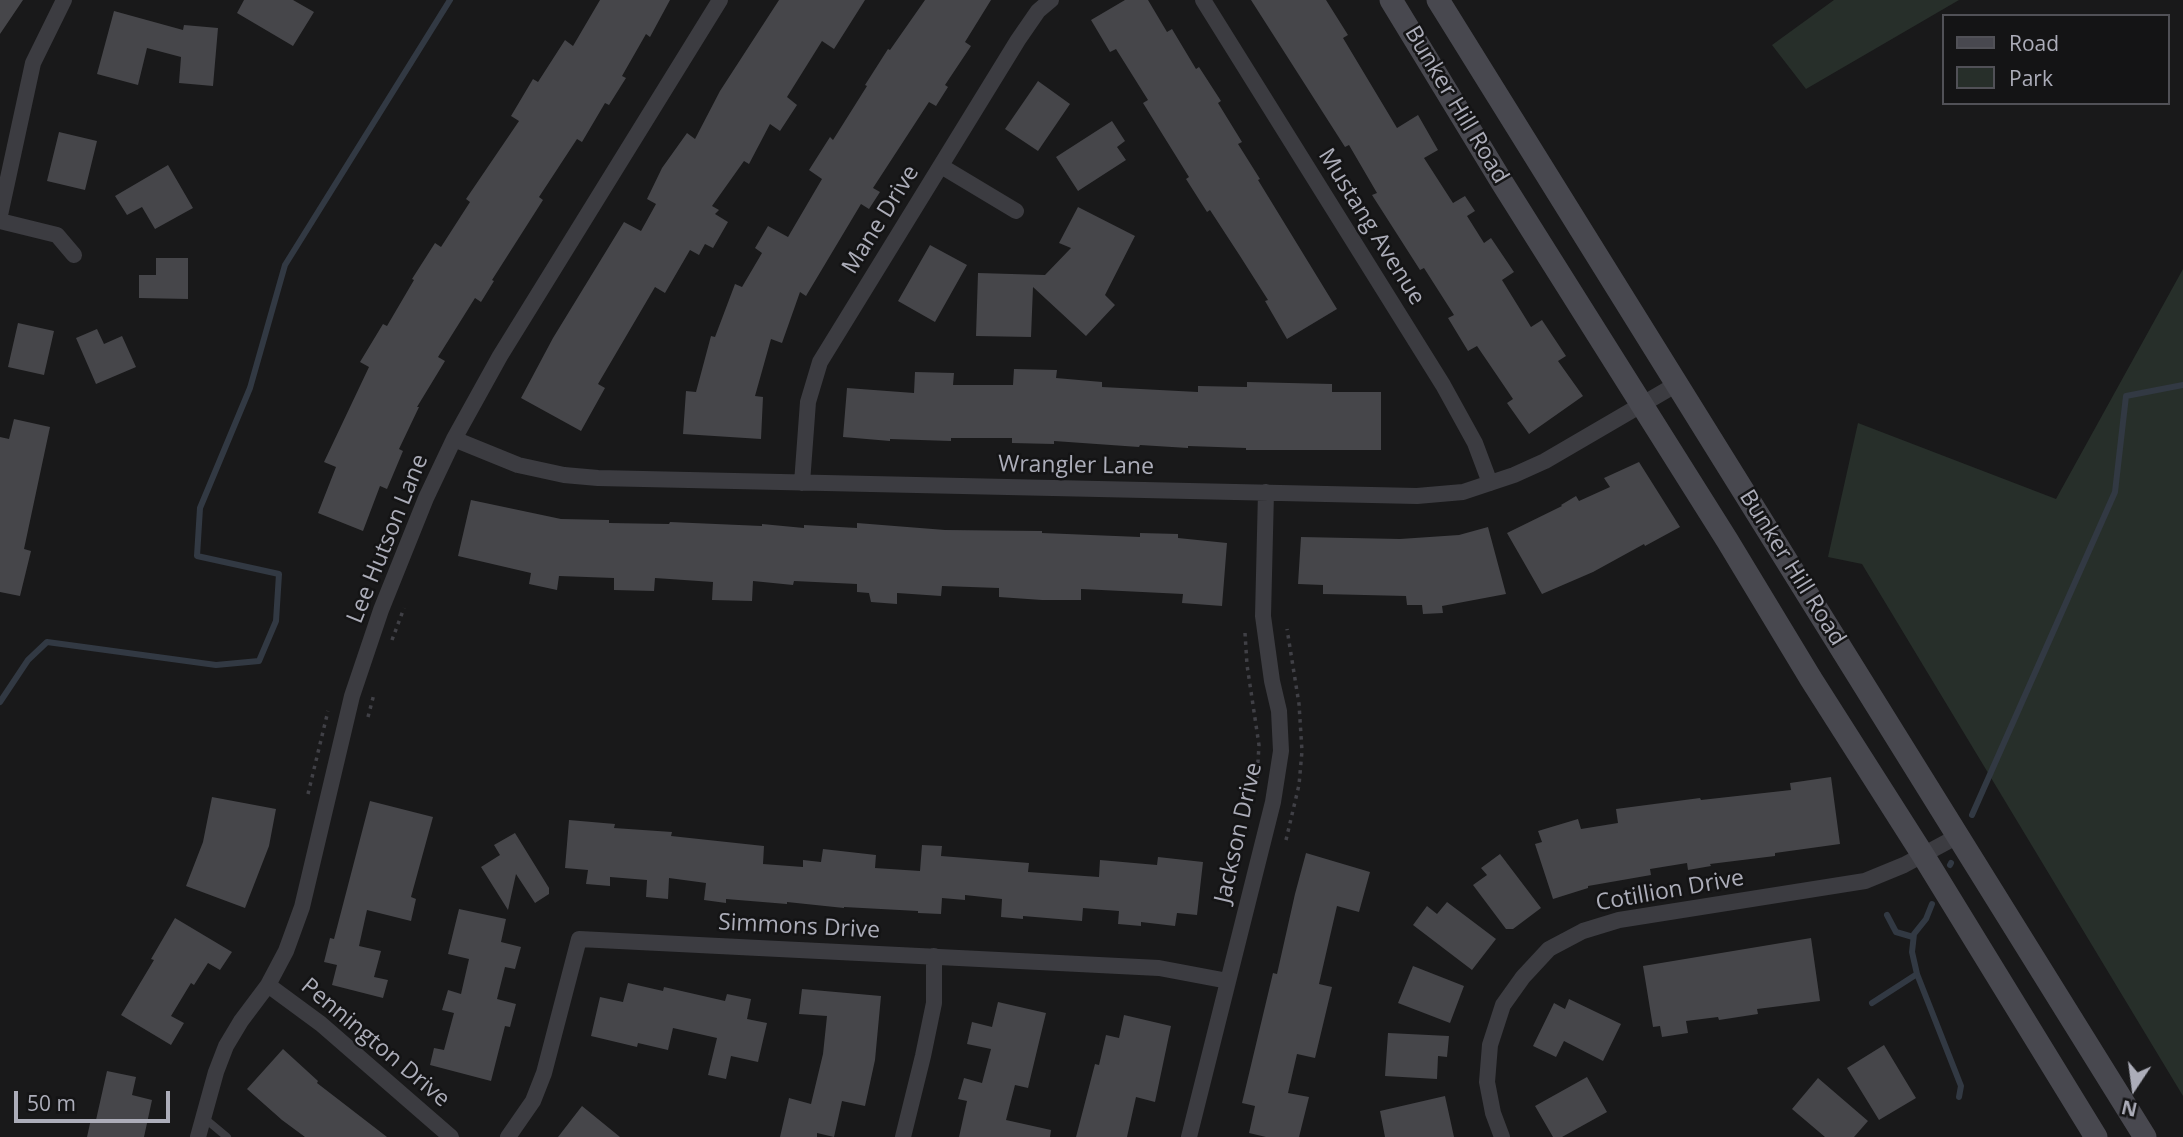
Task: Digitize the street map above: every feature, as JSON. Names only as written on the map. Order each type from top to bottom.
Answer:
[{"type":"main road","name":"Bunker Hill Road","points":[[1391,0],[2096,1137]]},
{"type":"main road","name":"Bunker Hill Road","points":[[1438,0],[2145,1137]]},
{"type":"street","points":[[0,215],[33,63],[64,0]]},
{"type":"street","name":"Lee Hutson Lane","points":[[198,1137],[226,1046],[268,985],[286,951],[302,907],[352,696],[407,542],[454,439],[500,356],[720,0]]},
{"type":"street","name":"Mane Drive","points":[[802,484],[807,402],[820,362],[1018,40],[1038,11],[1051,0]]},
{"type":"street","name":"Mustang Avenue","points":[[1203,0],[1443,385],[1475,443],[1490,484]]},
{"type":"street","points":[[941,166],[1016,211]]},
{"type":"street","points":[[0,221],[57,235],[74,255]]},
{"type":"street","name":"Wrangler Lane","points":[[454,439],[518,465],[564,475],[598,478],[1417,496],[1463,492],[1545,461],[1676,384]]},
{"type":"street","name":"Jackson Drive","points":[[1189,1137],[1273,802],[1281,751],[1279,711],[1263,616],[1266,492]]},
{"type":"street","name":"Cotillion Drive","points":[[1502,1137],[1493,1113],[1487,1082],[1490,1045],[1503,1005],[1523,977],[1549,949],[1583,931],[1619,920],[1865,881],[1898,868],[1958,836]]},
{"type":"street","name":"Simmons Drive","points":[[508,1137],[533,1101],[544,1073],[579,939],[1159,968],[1228,981]]},
{"type":"street","points":[[903,1137],[934,1003],[934,957]]},
{"type":"street","name":"Pennington Drive","points":[[268,985],[321,1024],[451,1137]]},
{"type":"lane","points":[[203,1116],[227,1137]]},
{"type":"path","points":[[392,641],[404,608]]},
{"type":"path","points":[[1245,631],[1247,665],[1259,745],[1256,786]]},
{"type":"path","points":[[365,727],[376,687]]},
{"type":"green space","points":[[1834,0],[1959,0],[1806,89],[1772,45]]},
{"type":"green space","points":[[2183,269],[2183,1096],[1862,564],[1828,557],[1858,423],[2056,499]]},
{"type":"building","points":[[0,0],[23,0],[0,34]]},
{"type":"building","points":[[244,0],[293,0],[314,12],[293,46],[237,13]]},
{"type":"building","points":[[600,0],[670,0],[650,37],[646,34],[622,76],[626,78],[609,105],[605,103],[582,142],[577,139],[539,197],[543,200],[481,302],[475,298],[438,357],[445,361],[417,407],[399,449],[403,451],[387,489],[380,486],[363,531],[318,513],[336,467],[324,462],[369,367],[360,362],[383,324],[387,326],[435,243],[441,247],[470,202],[466,199],[519,121],[511,116],[533,79],[538,82],[565,40],[573,46]]},
{"type":"building","points":[[779,0],[865,0],[834,49],[822,41],[787,97],[797,105],[780,131],[770,124],[749,164],[744,161],[712,206],[719,210],[715,214],[728,222],[713,248],[705,244],[699,255],[690,250],[665,293],[655,287],[598,384],[605,388],[581,431],[521,398],[553,338],[624,222],[641,231],[656,204],[647,199],[662,168],[687,133],[695,139],[720,91]]},
{"type":"building","points":[[925,0],[991,0],[965,42],[971,46],[945,85],[948,87],[936,106],[929,102],[873,188],[880,192],[869,209],[861,204],[806,296],[800,292],[782,343],[771,339],[755,396],[763,397],[761,439],[683,434],[686,391],[696,392],[711,336],[715,337],[735,284],[742,287],[762,253],[755,248],[768,226],[788,237],[822,179],[809,170],[830,137],[833,140],[888,49],[890,50]]},
{"type":"building","points":[[1125,0],[1148,0],[1167,32],[1172,29],[1196,69],[1199,67],[1221,101],[1218,103],[1242,142],[1238,144],[1260,179],[1258,180],[1337,309],[1287,339],[1265,301],[1268,300],[1210,210],[1207,212],[1186,179],[1189,177],[1143,103],[1148,100],[1116,49],[1110,52],[1091,20]]},
{"type":"building","points":[[1251,0],[1326,0],[1348,35],[1343,38],[1397,128],[1418,115],[1438,150],[1424,158],[1453,203],[1465,196],[1475,211],[1467,216],[1484,243],[1491,238],[1514,272],[1502,280],[1531,327],[1542,320],[1566,356],[1558,361],[1583,396],[1529,434],[1507,403],[1513,399],[1477,346],[1468,351],[1448,318],[1454,315],[1424,268],[1420,270],[1372,195],[1377,193],[1349,145],[1345,147]]},
{"type":"building","points":[[114,11],[183,30],[184,25],[218,28],[213,86],[179,83],[181,57],[147,48],[138,85],[97,74]]},
{"type":"building","points":[[1038,81],[1070,104],[1038,151],[1005,129]]},
{"type":"building","points":[[1112,121],[1125,141],[1117,147],[1126,160],[1078,191],[1056,157]]},
{"type":"building","points":[[59,132],[97,141],[85,190],[47,181]]},
{"type":"building","points":[[168,165],[193,208],[155,229],[142,207],[127,215],[115,196]]},
{"type":"building","points":[[1078,207],[1135,236],[1105,295],[1115,305],[1086,336],[1033,287],[1031,337],[976,336],[978,273],[1045,275],[1071,248],[1059,243]]},
{"type":"building","points":[[930,245],[967,265],[935,322],[898,301]]},
{"type":"building","points":[[156,258],[188,258],[188,299],[139,298],[139,275],[156,275]]},
{"type":"building","points":[[18,323],[54,331],[44,375],[8,367]]},
{"type":"building","points":[[97,329],[104,344],[122,336],[136,367],[96,384],[76,338]]},
{"type":"building","points":[[1014,369],[1057,370],[1056,378],[1102,382],[1102,387],[1198,392],[1198,386],[1247,387],[1247,382],[1332,384],[1332,392],[1381,392],[1381,450],[1246,450],[1054,441],[1054,444],[1012,443],[1012,438],[890,441],[843,437],[847,388],[914,393],[915,372],[954,373],[953,385],[1013,385]]},
{"type":"building","points":[[14,419],[50,427],[24,549],[31,551],[20,596],[0,592],[0,437],[9,439]]},
{"type":"building","points":[[1639,462],[1680,527],[1593,572],[1542,594],[1507,533],[1562,506],[1576,496],[1579,501],[1610,487],[1604,478]]},
{"type":"building","points":[[471,500],[561,519],[609,520],[609,523],[670,522],[857,528],[857,523],[945,530],[1042,531],[1140,537],[1140,533],[1178,534],[1178,538],[1227,543],[1222,606],[1182,603],[1183,594],[1081,589],[1081,600],[1042,600],[999,597],[999,588],[942,586],[941,596],[897,593],[897,604],[871,602],[869,593],[857,592],[857,584],[794,581],[793,585],[753,581],[752,601],[712,600],[713,582],[655,578],[654,591],[614,590],[614,578],[559,576],[557,590],[529,584],[531,573],[458,556]]},
{"type":"building","points":[[1488,527],[1506,594],[1442,606],[1443,613],[1423,614],[1422,605],[1407,605],[1406,596],[1323,594],[1323,585],[1298,584],[1301,537],[1400,539],[1459,535]]},
{"type":"building","points":[[1831,777],[1840,844],[1710,864],[1711,866],[1688,870],[1687,863],[1650,869],[1651,875],[1588,886],[1553,899],[1535,844],[1542,842],[1538,831],[1578,819],[1581,829],[1618,823],[1616,809],[1791,790],[1790,783]]},
{"type":"building","points":[[212,797],[276,809],[269,846],[245,908],[186,886],[203,842]]},
{"type":"building","points":[[370,801],[433,817],[411,897],[416,899],[411,921],[367,910],[359,946],[381,951],[374,977],[388,980],[383,998],[332,985],[337,965],[324,962],[330,938],[334,939]]},
{"type":"building","points":[[569,820],[615,824],[614,828],[672,832],[671,836],[764,846],[763,864],[803,867],[803,860],[821,862],[823,849],[876,855],[875,868],[920,871],[922,845],[942,846],[941,856],[1029,863],[1028,872],[1099,877],[1100,860],[1157,865],[1158,857],[1203,862],[1197,915],[1177,913],[1175,926],[1141,922],[1141,926],[1118,924],[1119,911],[1083,908],[1082,921],[1001,917],[1002,899],[965,895],[965,900],[942,898],[941,914],[787,902],[726,899],[726,903],[704,900],[706,883],[669,878],[668,899],[646,897],[647,880],[610,877],[610,886],[586,884],[588,870],[565,868]]},
{"type":"building","points":[[515,833],[549,888],[549,894],[535,903],[516,874],[508,910],[481,867],[500,855],[494,845]]},
{"type":"building","points":[[1306,853],[1370,872],[1359,912],[1337,906],[1319,984],[1332,987],[1315,1058],[1297,1054],[1288,1093],[1309,1097],[1299,1137],[1266,1137],[1249,1133],[1255,1106],[1242,1103],[1273,973],[1277,974]]},
{"type":"building","points":[[1500,854],[1541,908],[1513,929],[1506,929],[1473,885],[1487,875],[1481,868]]},
{"type":"building","points":[[1447,902],[1496,939],[1472,970],[1413,925],[1427,906],[1437,914]]},
{"type":"building","points":[[459,909],[506,919],[501,942],[521,947],[515,969],[505,967],[497,999],[516,1004],[510,1027],[505,1026],[491,1081],[430,1065],[434,1048],[444,1050],[454,1013],[442,1010],[448,990],[461,994],[469,959],[448,954]]},
{"type":"building","points":[[175,918],[232,952],[220,970],[208,963],[194,985],[191,983],[171,1016],[184,1023],[171,1045],[121,1015]]},
{"type":"building","points":[[1811,938],[1820,1001],[1757,1009],[1758,1014],[1719,1020],[1718,1017],[1686,1021],[1688,1033],[1662,1037],[1660,1026],[1653,1027],[1643,966]]},
{"type":"building","points":[[1413,966],[1464,986],[1450,1023],[1398,1003]]},
{"type":"building","points":[[628,983],[663,991],[664,987],[725,1001],[727,994],[751,999],[747,1019],[767,1023],[758,1062],[731,1056],[726,1079],[708,1075],[717,1038],[673,1028],[668,1050],[638,1043],[637,1047],[591,1036],[600,997],[623,1002]]},
{"type":"building","points":[[802,989],[881,996],[875,1060],[865,1106],[842,1101],[834,1137],[817,1133],[817,1137],[780,1137],[789,1098],[811,1104],[823,1054],[827,1016],[799,1014]]},
{"type":"building","points":[[1569,999],[1621,1024],[1603,1061],[1564,1041],[1556,1057],[1533,1046],[1554,1003],[1565,1009]]},
{"type":"building","points":[[998,1002],[1046,1013],[1028,1088],[1015,1085],[1006,1120],[1051,1130],[1050,1137],[959,1137],[967,1101],[958,1099],[964,1078],[982,1083],[991,1049],[967,1044],[972,1022],[992,1027]]},
{"type":"building","points":[[1124,1015],[1171,1026],[1155,1102],[1136,1097],[1127,1137],[1076,1137],[1095,1064],[1099,1065],[1106,1035],[1119,1038]]},
{"type":"building","points":[[1388,1033],[1449,1036],[1447,1057],[1438,1056],[1437,1079],[1385,1076]]},
{"type":"building","points":[[1884,1045],[1916,1098],[1879,1120],[1847,1068]]},
{"type":"building","points":[[283,1049],[318,1081],[317,1083],[387,1137],[305,1137],[282,1120],[247,1089]]},
{"type":"building","points":[[107,1071],[136,1077],[132,1095],[152,1100],[144,1137],[87,1137],[91,1119],[96,1120]]},
{"type":"building","points":[[1587,1077],[1607,1112],[1562,1137],[1553,1137],[1535,1106]]},
{"type":"building","points":[[1818,1078],[1868,1121],[1854,1137],[1825,1137],[1792,1109]]},
{"type":"building","points":[[1445,1096],[1454,1137],[1385,1137],[1380,1111]]},
{"type":"building","points":[[582,1106],[620,1137],[558,1137]]},
{"type":"waterway","points":[[0,702],[28,660],[47,642],[216,665],[259,661],[276,621],[279,574],[197,556],[200,508],[250,388],[285,265],[450,0]]},
{"type":"waterway","points":[[1972,815],[2115,492],[2126,396],[2183,385]]},
{"type":"waterway","points":[[1932,904],[1926,919],[1914,934],[1912,952],[1917,974],[1961,1086],[1959,1097]]},
{"type":"waterway","points":[[1887,915],[1896,932],[1913,937]]},
{"type":"waterway","points":[[1872,1003],[1917,974]]}]
